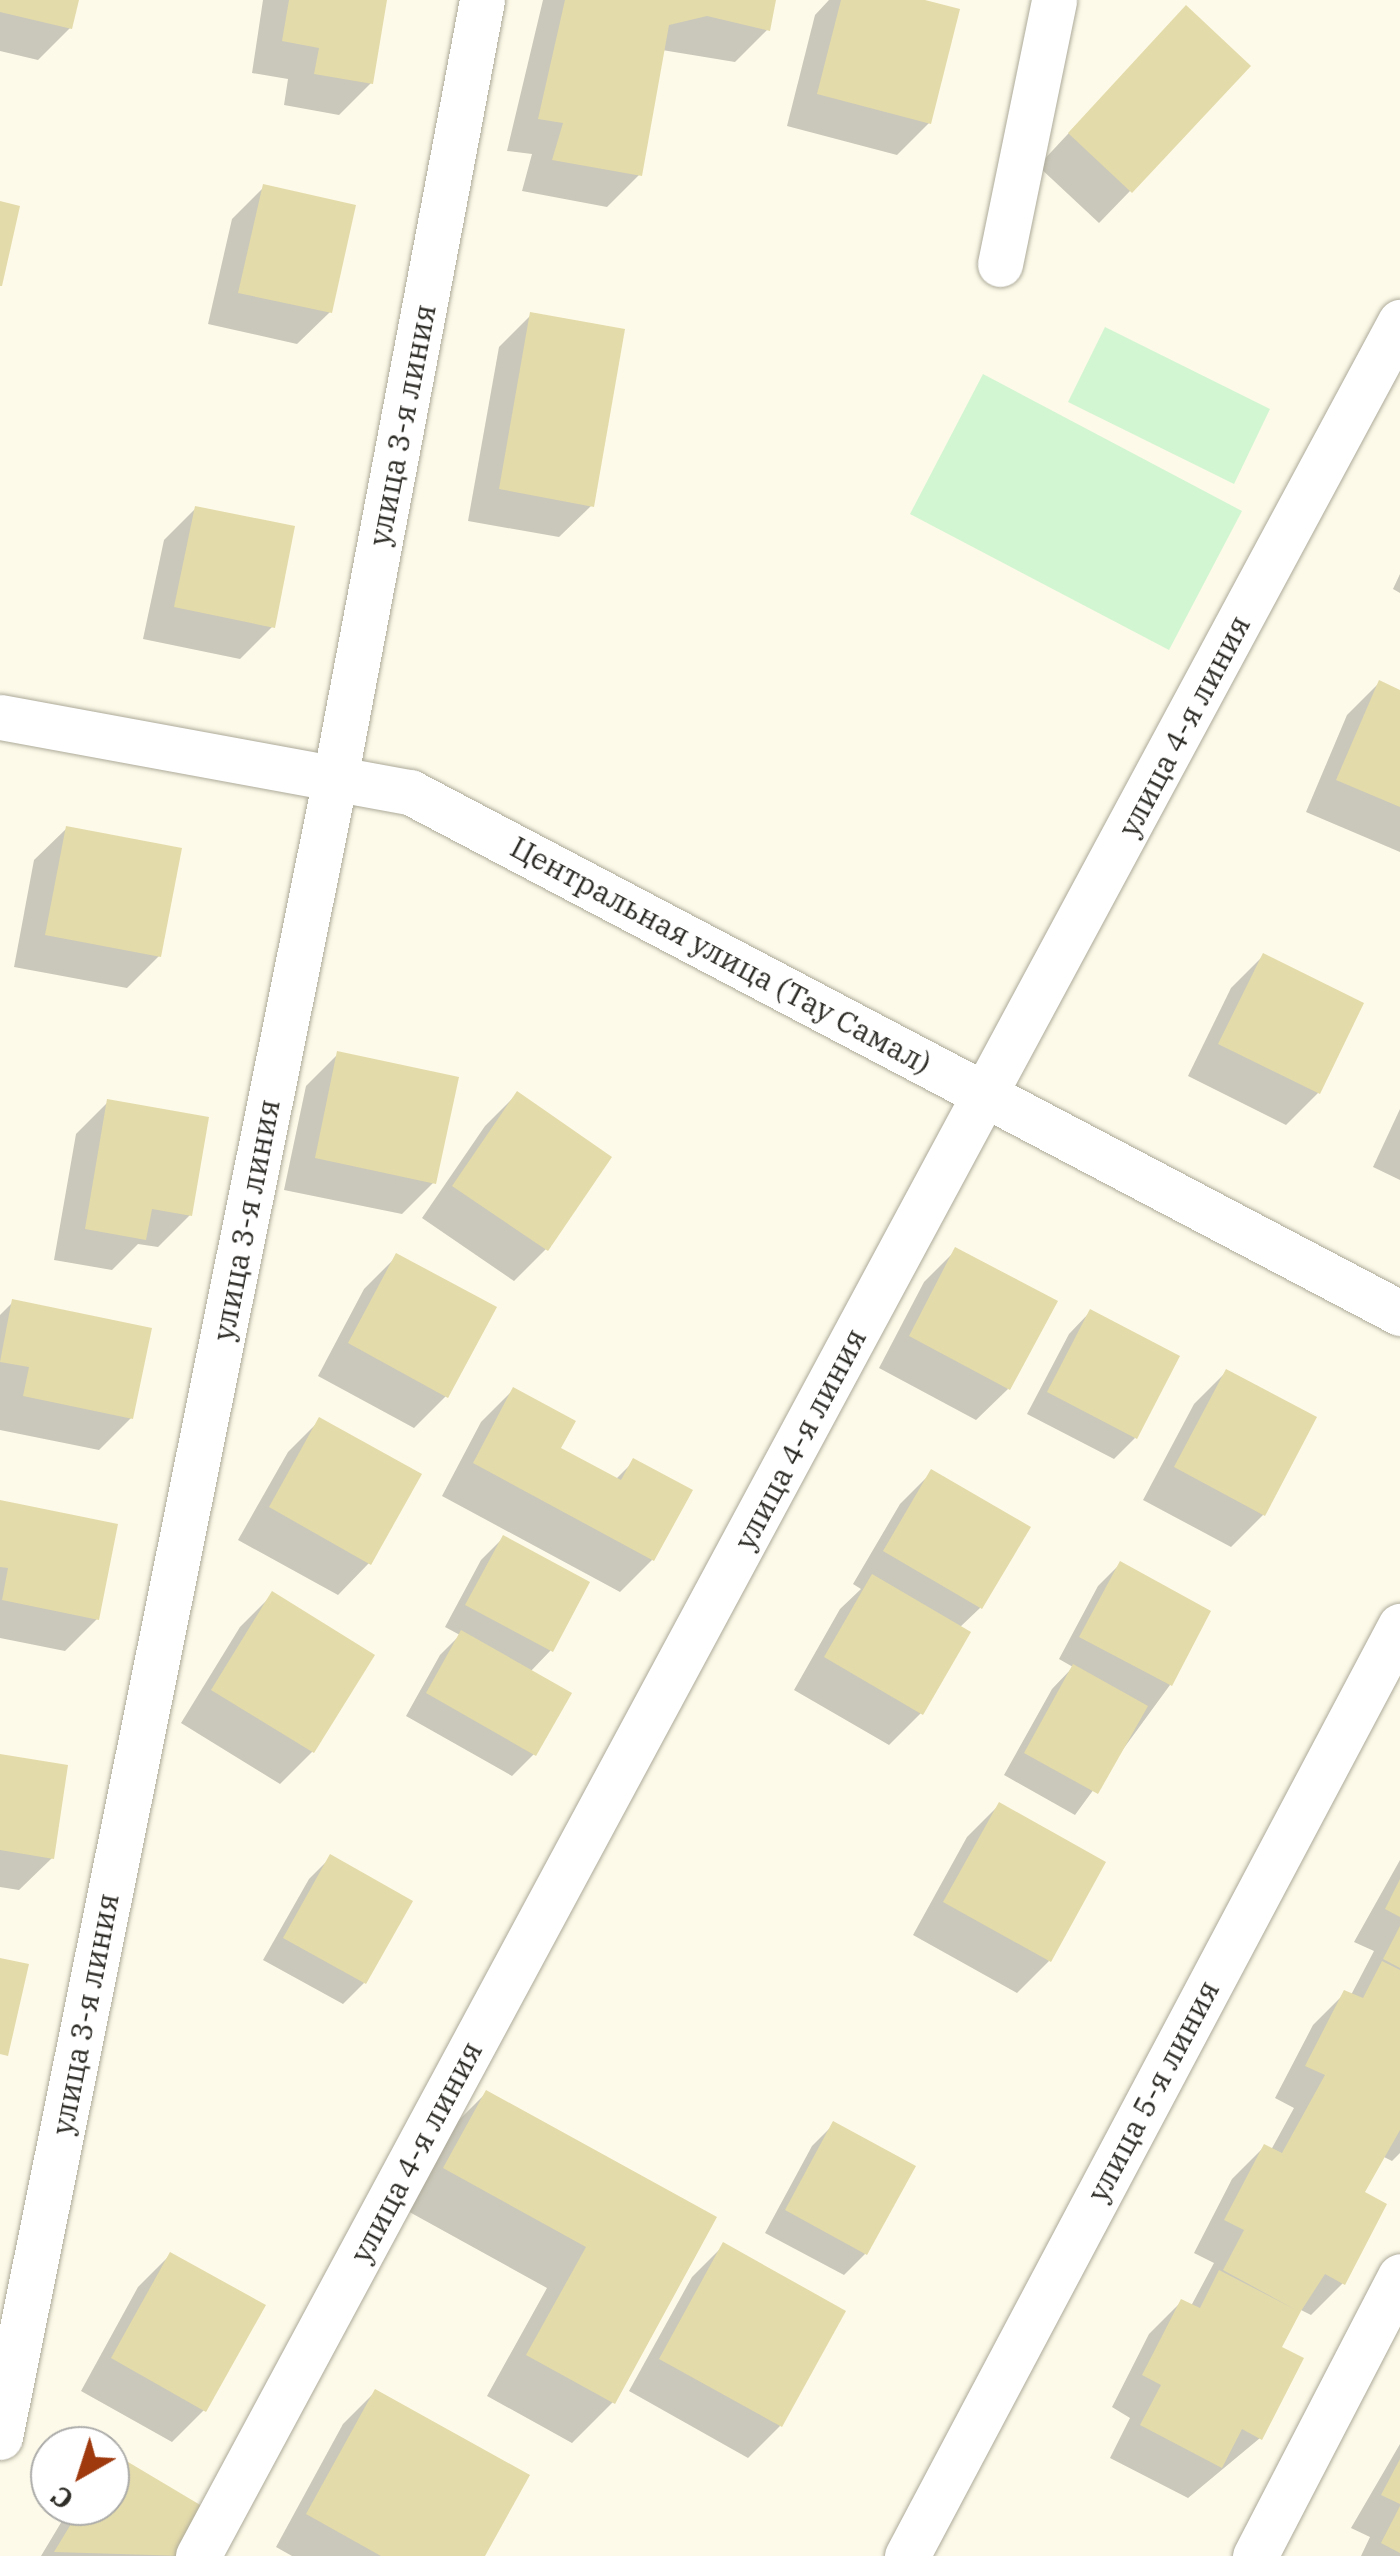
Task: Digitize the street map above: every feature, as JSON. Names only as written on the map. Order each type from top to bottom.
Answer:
[{"type":"street","name":"улица 3-я линия","points":[[0,2437],[334,779],[482,0]]},
{"type":"street","points":[[1000,264],[1054,0]]},
{"type":"street","name":"улица 4-я линия","points":[[198,2556],[1400,322]]},
{"type":"street","name":"Центральная улица (Тау Самал)","points":[[0,717],[410,792],[1400,1313]]},
{"type":"street","name":"улица 5-я линия","points":[[907,2556],[1400,1626]]},
{"type":"street","points":[[1255,2556],[1400,2276]]},
{"type":"green space","points":[[1105,327],[1270,409],[1234,484],[1068,402]]},
{"type":"green space","points":[[983,374],[1242,511],[1169,650],[910,514]]},
{"type":"building","points":[[0,0],[79,0],[72,29],[0,12]]},
{"type":"building","points":[[289,0],[387,0],[373,84],[314,74],[319,48],[282,41]]},
{"type":"building","points":[[565,0],[776,0],[770,31],[707,16],[669,25],[642,176],[552,160],[563,123],[538,119]]},
{"type":"building","points":[[841,0],[925,0],[960,9],[931,124],[817,94]]},
{"type":"building","points":[[1186,5],[1251,66],[1132,193],[1068,133]]},
{"type":"building","points":[[263,184],[356,205],[332,313],[238,293]]},
{"type":"building","points":[[0,201],[20,206],[2,286],[0,286]]},
{"type":"building","points":[[530,312],[625,329],[594,507],[499,489]]},
{"type":"building","points":[[195,506],[295,526],[275,628],[174,607]]},
{"type":"building","points":[[1379,680],[1400,690],[1400,807],[1336,780]]},
{"type":"building","points":[[66,826],[182,848],[161,957],[45,935]]},
{"type":"building","points":[[1263,953],[1364,1003],[1320,1094],[1218,1044]]},
{"type":"building","points":[[337,1051],[459,1077],[436,1184],[315,1158]]},
{"type":"building","points":[[517,1091],[612,1157],[548,1251],[452,1186]]},
{"type":"building","points":[[107,1099],[209,1117],[192,1216],[152,1209],[146,1240],[85,1229]]},
{"type":"building","points":[[955,1247],[1058,1301],[1010,1390],[909,1336]]},
{"type":"building","points":[[396,1253],[497,1307],[448,1398],[348,1343]]},
{"type":"building","points":[[12,1299],[152,1328],[133,1419],[23,1396],[29,1367],[0,1362]]},
{"type":"building","points":[[1090,1309],[1180,1356],[1137,1439],[1047,1392]]},
{"type":"building","points":[[1226,1369],[1317,1417],[1265,1516],[1174,1467]]},
{"type":"building","points":[[513,1387],[576,1421],[561,1448],[621,1480],[633,1458],[693,1490],[654,1561],[473,1463]]},
{"type":"building","points":[[319,1417],[422,1474],[371,1565],[269,1507]]},
{"type":"building","points":[[931,1469],[1031,1527],[982,1609],[883,1551]]},
{"type":"building","points":[[0,1500],[118,1524],[99,1620],[2,1600],[8,1568],[0,1567]]},
{"type":"building","points":[[503,1535],[590,1582],[553,1652],[465,1605]]},
{"type":"building","points":[[1120,1561],[1211,1611],[1172,1686],[1079,1637]]},
{"type":"building","points":[[872,1574],[971,1632],[923,1715],[824,1657]]},
{"type":"building","points":[[272,1591],[375,1655],[314,1753],[211,1690]]},
{"type":"building","points":[[461,1630],[572,1693],[536,1756],[426,1693]]},
{"type":"building","points":[[1073,1664],[1148,1706],[1098,1794],[1024,1753]]},
{"type":"building","points":[[0,1754],[68,1765],[54,1859],[0,1850]]},
{"type":"building","points":[[999,1802],[1106,1862],[1051,1962],[943,1902]]},
{"type":"building","points":[[330,1854],[413,1901],[366,1984],[283,1938]]},
{"type":"building","points":[[1400,1879],[1400,1917],[1385,1909]]},
{"type":"building","points":[[1400,1926],[1400,1968],[1383,1959]]},
{"type":"building","points":[[0,1958],[29,1964],[8,2056],[0,2054]]},
{"type":"building","points":[[1382,1961],[1400,1970],[1400,2130],[1365,2192],[1387,2204],[1345,2285],[1325,2274],[1301,2311],[1282,2347],[1304,2358],[1262,2440],[1242,2429],[1222,2468],[1140,2425],[1161,2385],[1142,2375],[1181,2299],[1200,2308],[1219,2270],[1296,2310],[1223,2270],[1244,2230],[1224,2220],[1264,2144],[1282,2153],[1325,2075],[1305,2066],[1344,1990],[1363,1998]]},
{"type":"building","points":[[486,2090],[717,2217],[615,2404],[526,2355],[586,2247],[443,2168]]},
{"type":"building","points":[[833,2121],[916,2166],[867,2255],[785,2210]]},
{"type":"building","points":[[723,2242],[846,2311],[782,2427],[659,2359]]},
{"type":"building","points":[[170,2252],[266,2305],[206,2412],[111,2358]]},
{"type":"building","points":[[375,2389],[530,2475],[485,2556],[381,2556],[306,2514]]},
{"type":"building","points":[[1400,2459],[1400,2504],[1381,2495]]},
{"type":"building","points":[[130,2463],[212,2512],[186,2556],[54,2552],[70,2526],[130,2526]]},
{"type":"building","points":[[1400,2506],[1400,2553],[1381,2543]]}]
